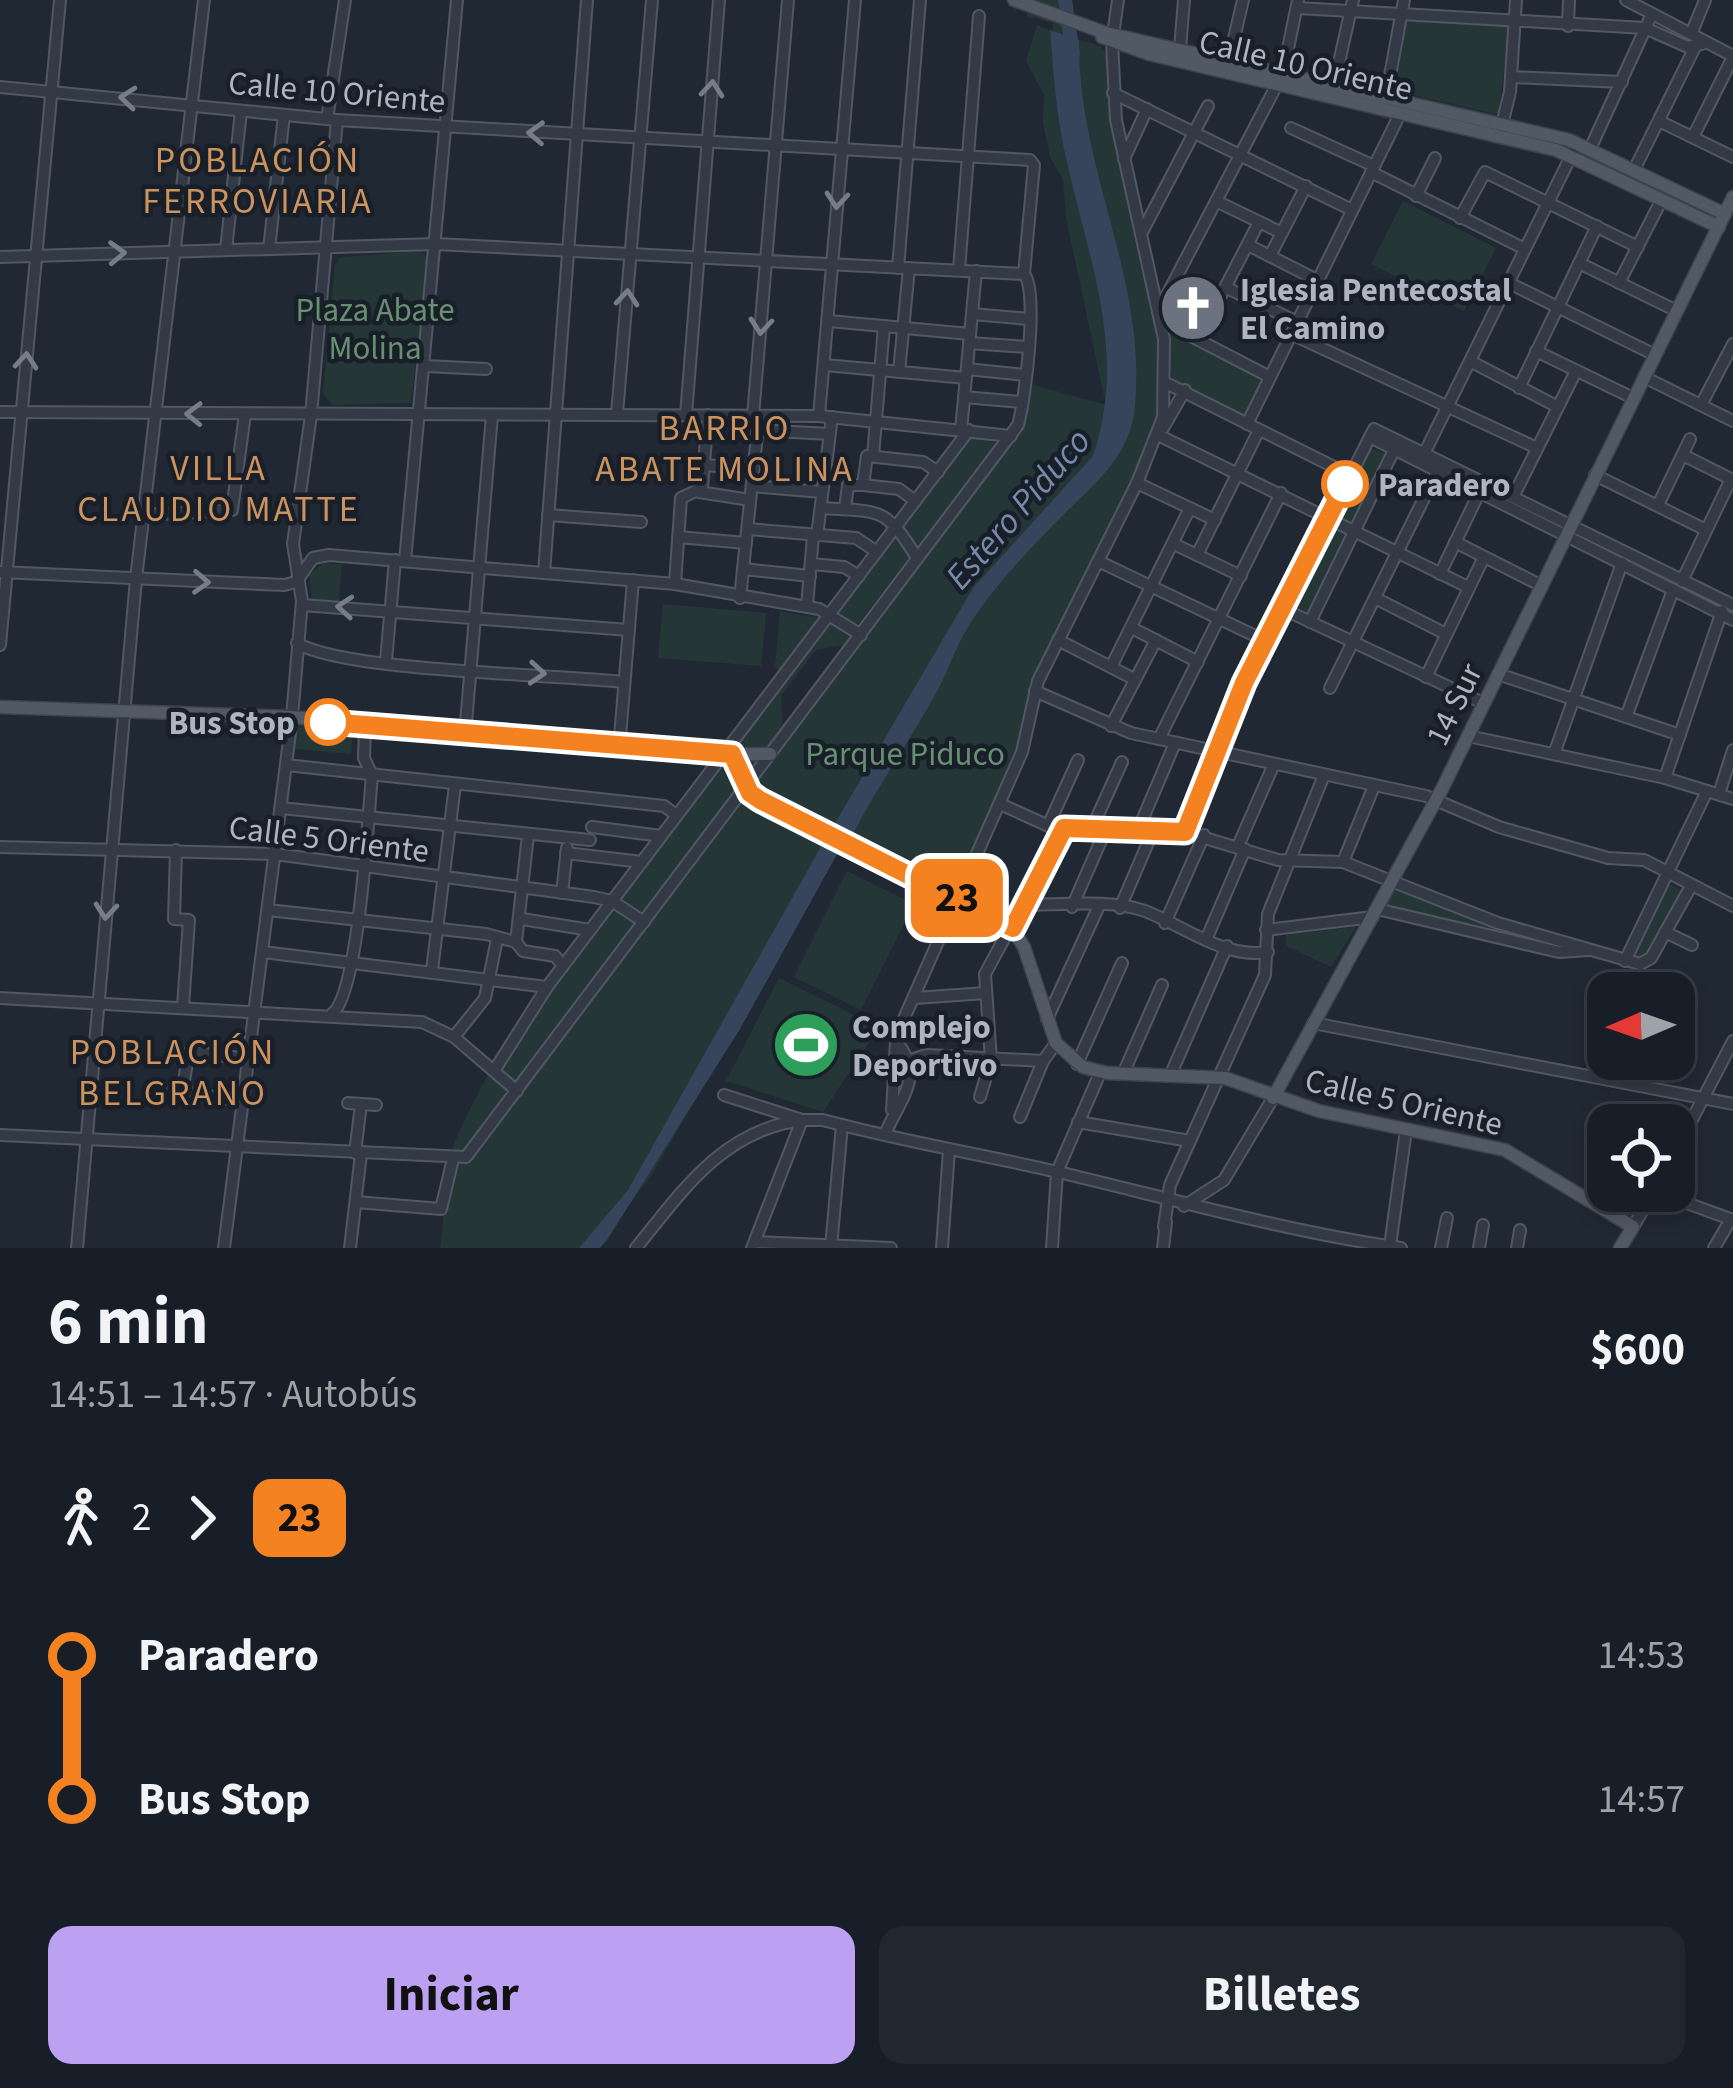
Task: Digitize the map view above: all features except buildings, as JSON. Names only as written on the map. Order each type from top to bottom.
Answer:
[{"type":"main road","name":"Calle 10 Oriente","points":[[1014,0],[1113,38],[1400,114],[1579,149],[1634,170],[1726,220]]},
{"type":"main road","name":"Calle 10 Oriente","points":[[1113,38],[1229,60],[1279,79],[1386,97],[1501,131]]},
{"type":"main road","name":"Calle 10 Oriente","points":[[1579,149],[1662,199],[1726,220]]},
{"type":"main road","name":"14 Sur","points":[[1273,1098],[1437,799],[1633,398],[1726,220],[1733,197]]},
{"type":"main road","points":[[0,707],[292,717],[619,749],[770,754]]},
{"type":"main road","points":[[727,754],[760,800],[1013,928],[1056,1043],[1077,1064]]},
{"type":"main road","name":"Calle 5 Oriente","points":[[1077,1064],[1100,1073],[1219,1078],[1273,1098],[1512,1153],[1633,1226]]},
{"type":"main road","points":[[1620,1248],[1633,1226]]},
{"type":"street","points":[[0,645],[3,572],[60,0]]},
{"type":"street","points":[[77,1248],[142,515],[204,0]]},
{"type":"street","points":[[224,1248],[292,717],[302,604],[293,544],[328,247],[332,120],[345,0]]},
{"type":"street","points":[[386,661],[422,414],[457,0]]},
{"type":"street","points":[[544,573],[587,0]]},
{"type":"street","points":[[617,414],[652,0]]},
{"type":"street","points":[[686,415],[719,0]]},
{"type":"street","points":[[740,598],[758,430],[766,261],[788,0]]},
{"type":"street","points":[[807,606],[829,434],[824,364],[855,0]]},
{"type":"street","points":[[899,372],[920,0]]},
{"type":"street","points":[[1118,0],[1113,93],[1160,316],[1166,383],[1159,433]]},
{"type":"street","points":[[1180,50],[1184,0]]},
{"type":"street","points":[[1229,60],[1243,0]]},
{"type":"street","points":[[1197,555],[1238,470],[1270,377],[1400,114],[1386,97],[1404,0]]},
{"type":"street","points":[[1501,131],[1512,77],[1516,0]]},
{"type":"street","points":[[1568,26],[1569,0]]},
{"type":"street","points":[[1621,28],[1625,0],[1733,57],[1694,137]]},
{"type":"street","points":[[1634,170],[1696,41],[1706,0]]},
{"type":"street","points":[[1160,316],[1279,79],[1298,4],[1515,23],[1645,28],[1696,41]]},
{"type":"street","points":[[1334,85],[1352,6]]},
{"type":"street","points":[[1422,458],[1548,202],[1622,82],[1652,14]]},
{"type":"street","points":[[959,270],[979,16]]},
{"type":"street","points":[[1512,77],[1622,82]]},
{"type":"street","name":"Calle 10 Oriente","points":[[0,88],[446,128],[1030,160],[1024,274]]},
{"type":"street","points":[[1113,93],[1352,210]]},
{"type":"street","points":[[1141,234],[1208,106]]},
{"type":"street","points":[[1124,159],[1147,109]]},
{"type":"street","points":[[226,250],[241,111]]},
{"type":"street","points":[[269,249],[284,115]]},
{"type":"street","points":[[1659,121],[1733,157]]},
{"type":"street","points":[[1291,128],[1525,249]]},
{"type":"street","points":[[1416,196],[1435,158]]},
{"type":"street","points":[[1460,218],[1483,172],[1638,248]]},
{"type":"street","points":[[1270,256],[1306,186]]},
{"type":"street","points":[[1619,283],[1662,199]]},
{"type":"street","points":[[1216,201],[1282,233]]},
{"type":"street","name":"Calle 10 Oriente","points":[[1726,220],[1733,233]]},
{"type":"street","points":[[1199,338],[1259,222]]},
{"type":"street","points":[[1519,388],[1597,226]]},
{"type":"street","points":[[0,257],[436,244],[1024,274],[1031,285],[1022,402],[1011,436],[517,1091],[458,1159],[441,1209],[356,1202]]},
{"type":"street","points":[[1248,245],[1318,280]]},
{"type":"street","points":[[1580,263],[1677,311]]},
{"type":"street","points":[[494,1071],[562,966],[727,754],[965,430],[976,271]]},
{"type":"street","points":[[1509,283],[1655,355]]},
{"type":"street","points":[[1227,288],[1294,328],[1537,448]]},
{"type":"street","points":[[972,314],[1029,319]]},
{"type":"street","points":[[1160,316],[1270,377]]},
{"type":"street","points":[[829,321],[1027,347]]},
{"type":"street","points":[[863,485],[876,421],[884,326]]},
{"type":"street","points":[[1701,405],[1730,360],[1733,344]]},
{"type":"street","points":[[1536,351],[1633,398]]},
{"type":"street","points":[[1470,362],[1558,407]]},
{"type":"street","points":[[824,364],[899,372],[1024,375]]},
{"type":"street","points":[[426,366],[485,369]]},
{"type":"street","points":[[1513,497],[1576,371]]},
{"type":"street","points":[[1644,377],[1733,421]]},
{"type":"street","points":[[1166,383],[1350,475]]},
{"type":"street","points":[[893,1117],[896,1041],[1000,804],[1029,730],[1035,691],[1159,433],[1185,390]]},
{"type":"street","points":[[964,397],[1022,402]]},
{"type":"street","points":[[0,412],[825,416],[1011,436]]},
{"type":"street","points":[[142,515],[232,510],[245,414]]},
{"type":"street","points":[[465,735],[493,415]]},
{"type":"street","points":[[699,492],[708,415]]},
{"type":"street","points":[[758,430],[829,434]]},
{"type":"street","points":[[1159,433],[1468,587]]},
{"type":"street","points":[[1372,433],[1513,497],[1622,563],[1677,586]]},
{"type":"street","points":[[1185,832],[1221,752],[1244,683],[1372,433]]},
{"type":"street","points":[[1372,433],[1394,450],[1422,458],[1437,472],[1569,530],[1729,611],[1665,778]]},
{"type":"street","points":[[1658,505],[1690,439]]},
{"type":"street","points":[[1310,622],[1394,450]]},
{"type":"street","points":[[1626,717],[1677,586],[1732,479],[1684,454]]},
{"type":"street","points":[[870,456],[923,462],[938,472]]},
{"type":"street","points":[[704,465],[754,470]]},
{"type":"street","points":[[1330,688],[1437,472]]},
{"type":"street","points":[[1595,475],[1706,530]]},
{"type":"street","points":[[1137,483],[1214,520]]},
{"type":"street","points":[[845,509],[848,484],[898,489],[915,501]]},
{"type":"street","points":[[752,486],[822,492]]},
{"type":"street","points":[[1441,574],[1480,491]]},
{"type":"street","points":[[675,584],[681,498],[699,492],[750,500]]},
{"type":"street","points":[[1159,740],[1281,493]]},
{"type":"street","points":[[821,508],[885,515],[898,525],[917,558]]},
{"type":"street","points":[[1111,667],[1190,508]]},
{"type":"street","points":[[548,514],[641,522]]},
{"type":"street","points":[[748,529],[856,538],[877,552]]},
{"type":"street","points":[[678,537],[746,544]]},
{"type":"street","points":[[1455,542],[1542,586]]},
{"type":"street","points":[[1174,544],[1241,576]]},
{"type":"street","points":[[3,572],[284,585],[299,578],[321,555],[675,584],[807,606],[831,614],[861,635]]},
{"type":"street","points":[[1426,677],[1484,557]]},
{"type":"street","points":[[1098,561],[1266,641]]},
{"type":"street","points":[[1554,754],[1622,563]]},
{"type":"street","points":[[743,569],[844,567],[859,576]]},
{"type":"street","points":[[619,749],[633,580]]},
{"type":"street","points":[[1375,598],[1446,634]]},
{"type":"street","points":[[302,604],[629,630]]},
{"type":"street","points":[[1283,609],[1484,704]]},
{"type":"street","points":[[1132,628],[1198,662]]},
{"type":"street","points":[[1058,640],[1134,679]]},
{"type":"street","points":[[1111,726],[1156,640]]},
{"type":"street","points":[[298,643],[320,653],[386,661],[624,682]]},
{"type":"street","points":[[1498,674],[1680,735]]},
{"type":"street","points":[[1035,691],[1111,726],[1159,740],[1437,799],[1486,824],[1608,858],[1644,860],[1733,905]]},
{"type":"street","points":[[331,1015],[344,1003],[357,920],[372,775],[364,758],[365,726]]},
{"type":"street","points":[[1468,736],[1665,778],[1733,799]]},
{"type":"street","points":[[1138,830],[1175,743]]},
{"type":"street","points":[[1625,961],[1733,750]]},
{"type":"street","points":[[980,1097],[991,1060],[985,974],[1024,905],[1078,760]]},
{"type":"street","points":[[1092,828],[1122,762]]},
{"type":"street","points":[[1206,940],[1274,764]]},
{"type":"street","points":[[286,765],[664,806],[676,815]]},
{"type":"street","points":[[1163,1248],[1166,1200],[1265,975],[1267,931],[1288,860],[1324,775]]},
{"type":"street","points":[[432,970],[455,784]]},
{"type":"street","points":[[1343,862],[1374,786]]},
{"type":"street","points":[[589,855],[595,800]]},
{"type":"street","points":[[1000,804],[1053,829],[1185,832],[1288,860],[1343,862],[1498,922],[1625,961],[1646,961],[1691,886]]},
{"type":"street","points":[[281,808],[568,839],[591,833],[661,836]]},
{"type":"street","points":[[1072,907],[1106,829]]},
{"type":"street","points":[[1120,908],[1153,831]]},
{"type":"street","points":[[516,942],[528,835]]},
{"type":"street","points":[[1165,923],[1204,835]]},
{"type":"street","points":[[562,893],[568,839]]},
{"type":"street","name":"Calle 5 Oriente","points":[[0,847],[274,854],[362,870],[612,901],[644,922]]},
{"type":"street","points":[[176,850],[173,920],[189,920],[183,1007]]},
{"type":"street","points":[[566,853],[642,862]]},
{"type":"street","points":[[1024,905],[1142,910],[1206,940],[1253,954],[1268,952]]},
{"type":"street","points":[[1046,1021],[1098,908]]},
{"type":"street","points":[[268,910],[437,927],[516,942],[523,951],[555,956],[562,966]]},
{"type":"street","points":[[1267,931],[1375,913],[1559,952],[1591,949]]},
{"type":"street","points":[[522,919],[590,930]]},
{"type":"street","points":[[1665,932],[1692,945]]},
{"type":"street","points":[[454,1037],[484,998],[497,939]]},
{"type":"street","points":[[1170,1076],[1227,946]]},
{"type":"street","points":[[263,952],[547,987]]},
{"type":"street","points":[[1077,1064],[1122,963]]},
{"type":"street","points":[[1123,1074],[1162,985]]},
{"type":"street","points":[[915,998],[986,993]]},
{"type":"street","points":[[0,998],[422,1022],[454,1037],[517,1091]]},
{"type":"street","points":[[1313,1023],[1733,1104]]},
{"type":"street","points":[[885,1134],[912,1075],[911,1060],[896,1041]]},
{"type":"street","points":[[1695,1115],[1733,1041]]},
{"type":"street","points":[[1020,1117],[1043,1061],[1056,1043]]},
{"type":"street","points":[[171,1050],[250,1059]]},
{"type":"street","points":[[185,1092],[189,1052]]},
{"type":"street","points":[[911,1060],[926,1054],[1043,1061]]},
{"type":"street","points":[[1052,1248],[1057,1172],[1100,1073]]},
{"type":"street","points":[[164,1090],[244,1101]]},
{"type":"street","points":[[724,1095],[802,1120],[1057,1172],[1184,1207],[1224,1210],[1396,1247],[1406,1130]]},
{"type":"street","name":"14 Sur","points":[[1164,1227],[1184,1207],[1218,1186],[1273,1098]]},
{"type":"street","points":[[350,1248],[358,1154],[354,1104],[376,1105]]},
{"type":"street","points":[[802,1120],[753,1245],[891,1248]]},
{"type":"street","points":[[636,1248],[694,1174],[724,1149],[754,1131],[802,1120]]},
{"type":"street","points":[[1078,1122],[1190,1141]]},
{"type":"street","points":[[831,1247],[842,1125]]},
{"type":"street","points":[[0,1136],[239,1144],[458,1159]]},
{"type":"street","points":[[942,1248],[949,1150]]},
{"type":"street","points":[[1218,1186],[1224,1210]]},
{"type":"street","points":[[1695,1206],[1732,1220],[1714,1248]]},
{"type":"street","points":[[1633,1226],[1641,1212]]},
{"type":"street","points":[[1441,1248],[1447,1217]]},
{"type":"street","points":[[1479,1248],[1483,1225]]},
{"type":"street","points":[[1517,1248],[1520,1230]]},
{"type":"green space","name":"Parque Piduco","points":[[1027,0],[1071,0],[1078,69],[1079,40],[1101,46],[1106,54],[1155,304],[1158,401],[1149,443],[1034,679],[1016,756],[955,891],[846,839],[653,1173],[597,1248],[440,1248],[452,1151],[479,1091],[578,941],[723,755],[774,755],[1019,430],[1027,383],[1114,407],[1120,364],[1059,114],[1105,328],[1105,401],[1066,218],[1063,180],[1050,157],[1043,123],[1044,95],[1026,61],[1037,25],[1050,30],[1052,39],[1053,23],[1027,16]]},
{"type":"green space","points":[[1406,17],[1509,26],[1499,115],[1392,90]]},
{"type":"green space","points":[[1403,201],[1496,248],[1464,311],[1371,264]]},
{"type":"green space","name":"Plaza Abate Molina","points":[[421,251],[428,259],[411,403],[332,405],[323,393],[335,264],[341,257]]},
{"type":"green space","points":[[1166,325],[1252,372],[1262,383],[1246,416],[1172,380]]},
{"type":"green space","points":[[972,436],[997,443],[916,550],[903,525]]},
{"type":"green space","points":[[1369,447],[1388,455],[1307,620],[1287,610]]},
{"type":"green space","points":[[898,535],[909,558],[856,626],[838,612]]},
{"type":"green space","points":[[323,564],[342,564],[338,607],[312,604],[309,575]]},
{"type":"green space","points":[[663,604],[766,613],[761,666],[658,658]]},
{"type":"green space","points":[[780,611],[819,618],[779,671],[775,666]]},
{"type":"green space","points":[[827,619],[851,636],[844,645],[816,650],[781,696],[783,726],[768,746],[735,746]]},
{"type":"green space","points":[[296,726],[353,730],[351,754],[294,749]]},
{"type":"green space","name":"Complejo Deportivo","points":[[847,871],[914,904],[861,1010],[794,977]]},
{"type":"green space","points":[[1394,883],[1574,951],[1416,919],[1382,905]]},
{"type":"green space","points":[[1669,884],[1683,891],[1646,957],[1630,960]]},
{"type":"green space","points":[[1356,927],[1331,967],[1286,946],[1286,935]]},
{"type":"green space","name":"Complejo Deportivo","points":[[779,978],[879,1027],[823,1112],[726,1081]]},
{"type":"water","points":[[1050,30],[1079,40],[1089,132],[1131,313],[1136,359],[1132,425],[1107,471],[1020,560],[977,613],[853,834],[834,825],[973,588],[1093,456],[1103,416],[1107,378],[1100,302],[1061,134]]},
{"type":"water","points":[[823,843],[840,849],[740,1029],[607,1240],[600,1248],[579,1248],[628,1190]]},
{"type":"waterway","name":"Estero Piduco","points":[[1065,0],[1073,54]]},
{"type":"bus line","name":"23","points":[[328,722],[619,749],[732,754],[750,793],[760,800],[1013,928],[1055,837],[1064,828],[1185,832],[1221,752],[1244,683],[1345,484]]},
{"type":"place","name":"Iglesia Pentecostal El Camino","points":[[1193,308]]},
{"type":"place","name":"Paradero","points":[[1345,484]]},
{"type":"place","name":"Bus Stop","points":[[328,722]]},
{"type":"place","name":"Complejo Deportivo","points":[[806,1045]]},
{"type":"district","name":"POBLACIÓN FERROVIARIA","points":[[258,180]]},
{"type":"district","name":"BARRIO ABATE MOLINA","points":[[725,448]]},
{"type":"district","name":"VILLA CLAUDIO MATTE","points":[[219,488]]},
{"type":"district","name":"POBLACIÓN BELGRANO","points":[[173,1072]]}]
